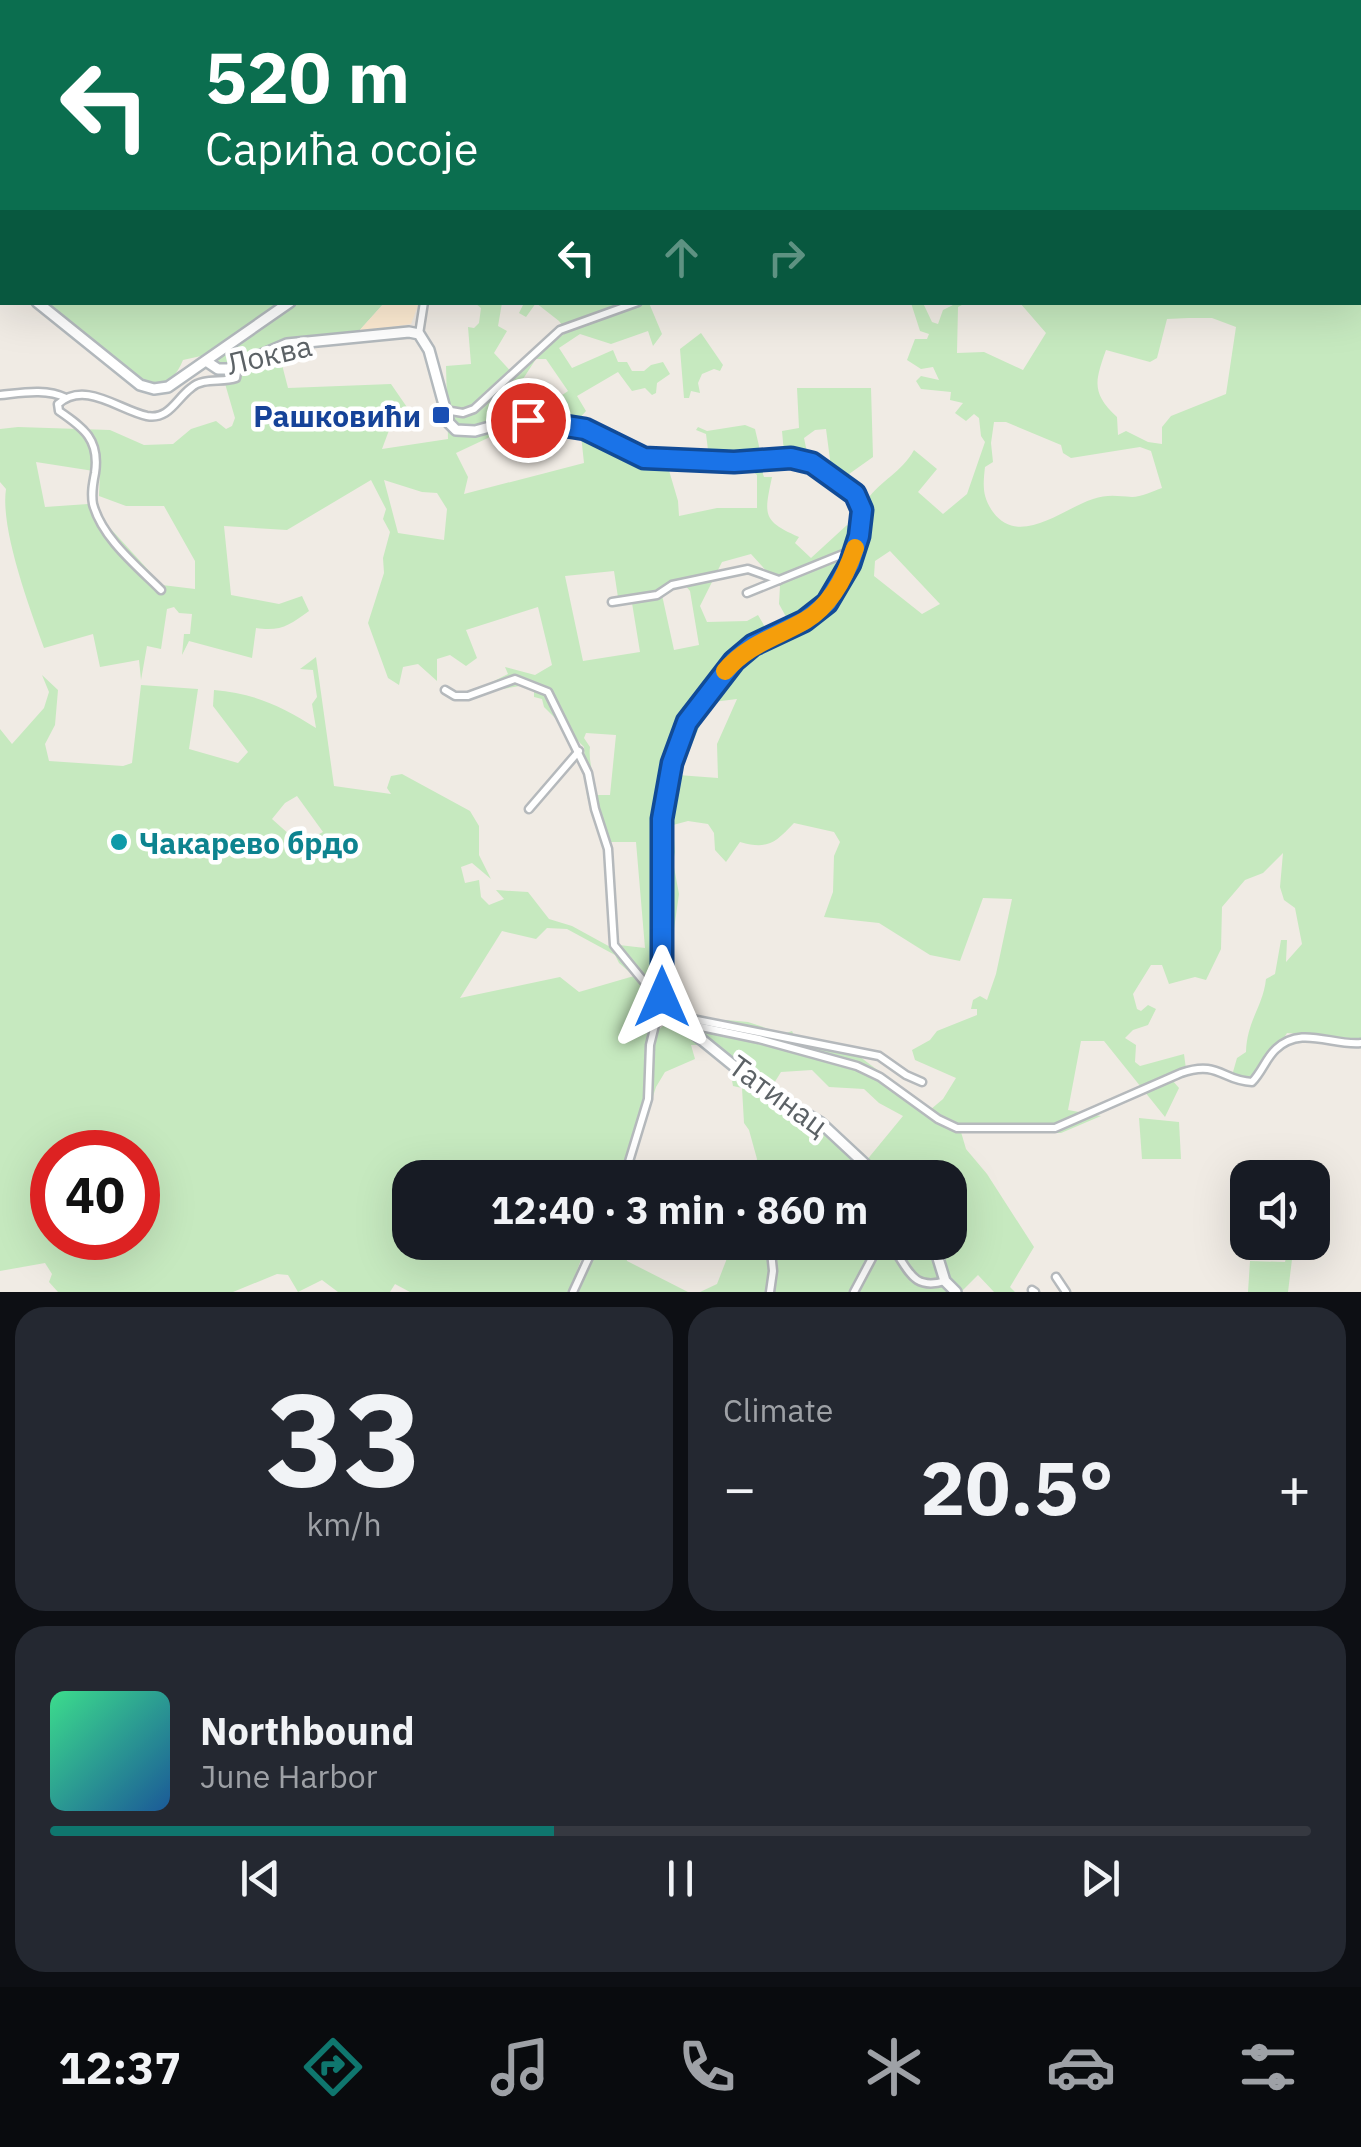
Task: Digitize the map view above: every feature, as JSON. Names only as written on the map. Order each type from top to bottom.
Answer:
[{"type":"street","name":"Локва","points":[[41,305],[144,387],[168,386],[206,361],[218,369],[238,366],[287,344],[393,331],[419,334]]},
{"type":"street","points":[[206,361],[286,305]]},
{"type":"street","points":[[424,305],[419,334],[429,350],[450,423],[465,432],[511,421],[545,420],[585,429],[644,458],[734,462],[791,458],[826,470],[860,501],[862,521],[854,550],[827,603],[804,621],[753,645],[734,661],[687,722],[672,763],[662,819],[662,997],[650,1045],[648,1099],[629,1160]]},
{"type":"street","points":[[446,410],[464,413],[474,409],[560,330],[630,305]]},
{"type":"street","points":[[0,396],[32,392],[57,393],[66,398],[105,398],[145,416],[160,415],[169,412],[197,384],[236,378],[238,366]]},
{"type":"street","points":[[66,398],[58,404],[59,411],[82,426],[94,443],[97,455],[92,491],[100,521],[161,590]]},
{"type":"street","points":[[747,593],[854,550]]},
{"type":"street","points":[[612,602],[657,595],[672,585],[748,569],[779,580]]},
{"type":"street","points":[[446,690],[456,696],[468,696],[515,679],[548,692],[588,773],[608,850],[614,945],[650,989],[662,997]]},
{"type":"street","points":[[528,809],[579,750]]},
{"type":"street","name":"Татинац","points":[[662,997],[678,1019],[756,1084],[821,1123],[861,1160]]},
{"type":"street","points":[[678,1019],[857,1066],[897,1088],[938,1119],[957,1128],[980,1130],[1055,1128],[1182,1073],[1203,1068],[1252,1082],[1276,1048],[1294,1039],[1314,1036],[1361,1043]]},
{"type":"street","points":[[678,1019],[880,1056],[906,1076],[922,1082]]},
{"type":"street","points":[[574,1292],[588,1260]]},
{"type":"street","points":[[770,1292],[772,1260]]},
{"type":"street","points":[[854,1292],[871,1260]]},
{"type":"street","points":[[900,1260],[916,1282],[924,1286],[945,1281]]},
{"type":"street","points":[[939,1260],[945,1281],[956,1292]]},
{"type":"street","points":[[1056,1276],[1066,1292]]},
{"type":"green space","points":[[49,305],[280,305],[201,356],[183,360],[177,372],[157,384],[143,383]]},
{"type":"green space","points":[[296,305],[382,305],[358,332],[279,353],[288,388],[391,384],[411,413],[391,425],[382,449],[448,439],[446,366],[471,364],[468,327],[479,323],[481,308],[477,305],[502,305],[498,326],[507,331],[494,353],[516,377],[540,351],[567,332],[539,305],[629,305],[623,309],[650,305],[662,334],[653,346],[648,331],[611,344],[580,334],[559,348],[572,368],[613,350],[618,362],[627,362],[632,371],[644,371],[663,362],[670,374],[657,383],[652,395],[645,388],[632,391],[618,372],[577,396],[586,411],[577,421],[526,414],[467,427],[463,435],[516,423],[563,426],[629,458],[656,464],[805,463],[841,488],[796,465],[793,470],[762,471],[764,477],[772,477],[767,508],[772,521],[799,537],[795,543],[811,558],[847,525],[852,530],[825,596],[805,616],[790,624],[779,604],[780,586],[751,554],[722,562],[700,606],[707,622],[747,621],[758,615],[769,634],[738,653],[674,748],[659,812],[666,832],[682,753],[704,704],[738,663],[832,601],[842,580],[861,510],[873,493],[914,450],[937,469],[918,492],[943,514],[967,494],[985,442],[979,418],[974,414],[966,421],[955,413],[963,403],[950,400],[951,392],[921,389],[916,381],[921,376],[939,380],[933,367],[921,369],[907,360],[915,339],[927,339],[929,334],[920,331],[912,305],[924,305],[932,322],[938,324],[943,310],[962,305],[958,307],[957,353],[984,352],[1023,370],[1046,333],[1022,305],[1361,305],[1361,1039],[1287,1033],[1255,1083],[1242,1083],[1233,1072],[1237,1058],[1246,1052],[1266,979],[1275,974],[1281,940],[1287,940],[1286,962],[1302,944],[1295,908],[1284,900],[1280,887],[1283,853],[1263,873],[1245,880],[1222,907],[1221,949],[1206,980],[1195,977],[1169,984],[1162,965],[1151,965],[1133,994],[1137,1009],[1141,1011],[1148,1005],[1156,1009],[1148,1025],[1133,1030],[1125,1038],[1136,1045],[1135,1062],[1140,1066],[1184,1054],[1186,1069],[1173,1081],[1179,1088],[1165,1117],[1104,1041],[1081,1041],[1068,1110],[1101,1116],[1061,1133],[961,1132],[966,1149],[987,1174],[1034,1247],[1010,1287],[1015,1292],[994,1292],[978,1275],[961,1292],[700,1292],[717,1284],[726,1260],[967,1260],[967,1160],[867,1160],[903,1116],[864,1089],[829,1087],[812,1070],[781,1072],[771,1088],[865,1160],[757,1160],[744,1123],[742,1088],[733,1086],[730,1069],[702,1045],[691,1045],[695,1059],[665,1072],[656,1087],[632,1160],[392,1160],[392,1260],[581,1260],[569,1292],[410,1292],[395,1284],[390,1292],[338,1292],[322,1280],[298,1292],[288,1275],[277,1274],[233,1292],[58,1292],[49,1282],[52,1274],[45,1263],[0,1271],[0,729],[12,744],[44,708],[49,692],[42,675],[58,690],[55,725],[45,744],[49,761],[123,766],[132,763],[141,685],[198,689],[189,749],[238,763],[248,752],[213,706],[214,690],[268,702],[316,728],[313,670],[300,669],[316,657],[334,786],[391,794],[387,788],[391,776],[402,774],[470,811],[479,826],[479,855],[491,879],[472,863],[461,867],[465,883],[479,880],[481,897],[489,905],[504,899],[496,890],[528,892],[549,919],[572,926],[614,949],[608,897],[619,945],[645,948],[636,842],[609,842],[607,887],[603,849],[587,796],[584,747],[544,707],[542,699],[534,697],[534,689],[525,685],[497,690],[492,682],[508,674],[505,667],[535,675],[552,665],[538,607],[466,630],[477,658],[466,666],[450,655],[437,659],[437,681],[418,664],[403,667],[399,685],[388,678],[368,623],[384,573],[383,558],[390,532],[383,519],[386,509],[371,480],[287,530],[224,526],[231,595],[279,604],[302,596],[309,611],[284,626],[256,628],[252,658],[189,641],[182,655],[184,634],[190,634],[192,614],[179,613],[174,607],[167,609],[161,649],[147,646],[141,680],[139,660],[100,667],[93,634],[44,648],[7,525],[6,489],[0,482],[0,429],[110,430],[144,445],[173,444],[191,429],[216,421],[226,429],[235,418],[217,356]],"holes":[[[1212,318],[1236,327],[1226,394],[1171,416],[1162,427],[1162,444],[1126,431],[1118,435],[1117,417],[1103,401],[1098,386],[1106,350],[1150,362],[1157,358],[1167,319]],[[536,359],[546,359],[568,391],[539,411],[521,382]],[[994,422],[1006,422],[1061,445],[1063,453],[1071,458],[1140,447],[1151,451],[1162,488],[1136,497],[1098,497],[1042,522],[1016,526],[1004,522],[987,501],[985,467],[993,462]],[[545,430],[581,435],[584,463],[464,494],[468,477],[456,453],[490,437],[497,442],[514,440],[523,431],[539,435],[547,454]],[[36,462],[100,472],[99,496],[126,506],[164,506],[195,561],[195,589],[162,585],[88,504],[45,507]],[[668,467],[750,469],[757,475],[757,508],[717,508],[679,516]],[[384,480],[437,493],[447,509],[444,540],[398,533]],[[890,551],[940,604],[922,614],[874,576],[875,561]],[[614,571],[619,604],[632,603],[640,652],[583,661],[565,576]],[[684,584],[690,591],[699,645],[674,650],[662,595]],[[737,699],[717,744],[718,778],[678,775],[713,702]],[[586,733],[616,735],[610,795],[595,795],[590,747],[584,738]],[[297,796],[323,832],[300,844],[272,819]],[[688,821],[708,824],[714,833],[715,850],[726,862],[740,842],[770,843],[794,823],[834,832],[840,842],[834,856],[833,892],[824,917],[879,923],[930,955],[960,961],[983,898],[1012,899],[987,1000],[980,996],[973,1000],[971,1009],[977,1009],[977,1015],[937,1031],[912,1050],[915,1060],[956,1078],[943,1099],[930,1110],[855,1053],[798,1044],[792,1031],[784,1034],[748,1022],[663,1026],[646,1041],[656,999],[666,985],[679,894],[673,825]],[[547,928],[567,929],[615,955],[634,976],[579,992],[560,977],[460,998],[502,931],[536,939]]]},
{"type":"green space","points":[[523,305],[535,305],[526,317],[519,313]]},
{"type":"green space","points":[[701,333],[723,365],[720,371],[702,374],[698,383],[700,393],[691,391],[689,398],[684,398],[680,349]]},
{"type":"green space","points":[[797,388],[871,388],[873,457],[849,474],[852,481],[846,481],[831,467],[826,429],[815,430],[804,438],[808,457],[784,453],[782,431],[799,428]]},
{"type":"green space","points":[[745,425],[755,429],[758,456],[709,458],[706,434],[696,430],[698,427],[707,431]]},
{"type":"green space","points":[[1139,1118],[1179,1122],[1181,1159],[1142,1159]]},
{"type":"green space","points":[[592,1260],[627,1260],[688,1292],[578,1292]]},
{"type":"green space","points":[[1292,1260],[1288,1292],[1248,1292],[1250,1261]]},
{"type":"sand","points":[[382,305],[418,305],[411,324],[358,332]]},
{"type":"slow traffic","points":[[725,671],[753,645],[804,621],[827,603],[855,548]]},
{"type":"place","name":"Рашковићи","points":[[441,415]]},
{"type":"place","name":"Чакарево брдо","points":[[119,842]]},
{"type":"route","points":[[528,420],[585,429],[644,458],[734,462],[791,458],[812,463],[826,470],[860,501],[862,521],[850,564],[827,603],[804,621],[753,645],[734,661],[687,722],[672,763],[662,819],[662,997]]}]
